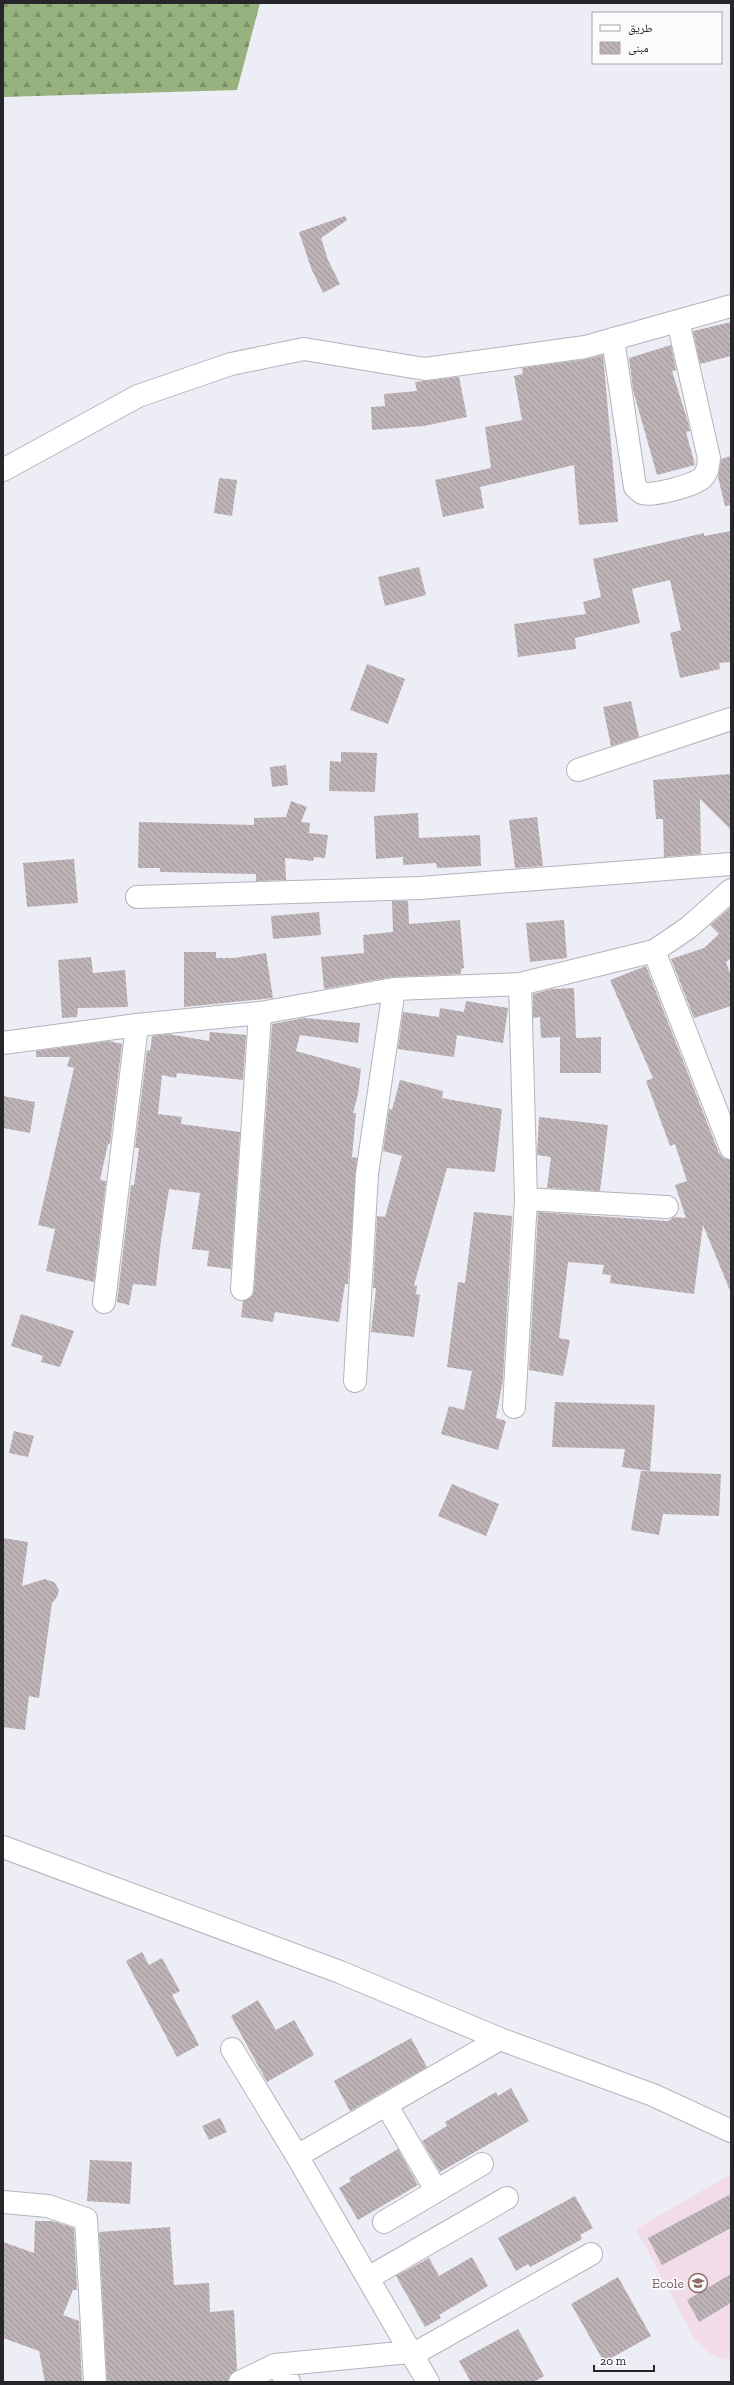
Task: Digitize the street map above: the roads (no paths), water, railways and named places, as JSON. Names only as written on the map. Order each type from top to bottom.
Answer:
[{"type":"street","points":[[3,470],[138,396],[231,364],[304,349],[425,369],[585,347],[731,306]]},
{"type":"street","points":[[614,339],[635,487],[643,493],[652,494],[684,487],[701,480],[707,472],[709,458],[678,321]]},
{"type":"street","points":[[578,770],[731,719]]},
{"type":"street","points":[[137,897],[420,888],[731,864]]},
{"type":"street","points":[[3,1043],[137,1025],[260,1013],[394,989],[520,984],[654,951],[688,928],[731,890]]},
{"type":"street","points":[[654,951],[731,1148]]},
{"type":"street","points":[[514,1407],[526,1198],[520,984]]},
{"type":"street","points":[[355,1380],[367,1174],[394,989]]},
{"type":"street","points":[[242,1289],[260,1013]]},
{"type":"street","points":[[104,1302],[137,1025]]},
{"type":"street","points":[[526,1198],[667,1207]]},
{"type":"street","points":[[3,1847],[340,1972],[500,2039],[653,2095],[731,2131]]},
{"type":"street","points":[[297,2156],[387,2106],[500,2039]]},
{"type":"street","points":[[232,2049],[297,2156],[428,2382]]},
{"type":"street","points":[[387,2106],[436,2190]]},
{"type":"street","points":[[384,2222],[482,2164]]},
{"type":"street","points":[[368,2278],[507,2198]]},
{"type":"street","points":[[3,2202],[48,2206],[86,2219],[95,2382]]},
{"type":"street","points":[[240,2382],[275,2365],[411,2353],[591,2254]]},
{"type":"street","points":[[275,2365],[289,2382]]},
{"type":"place","name":"Ecole","points":[[698,2283]]}]
